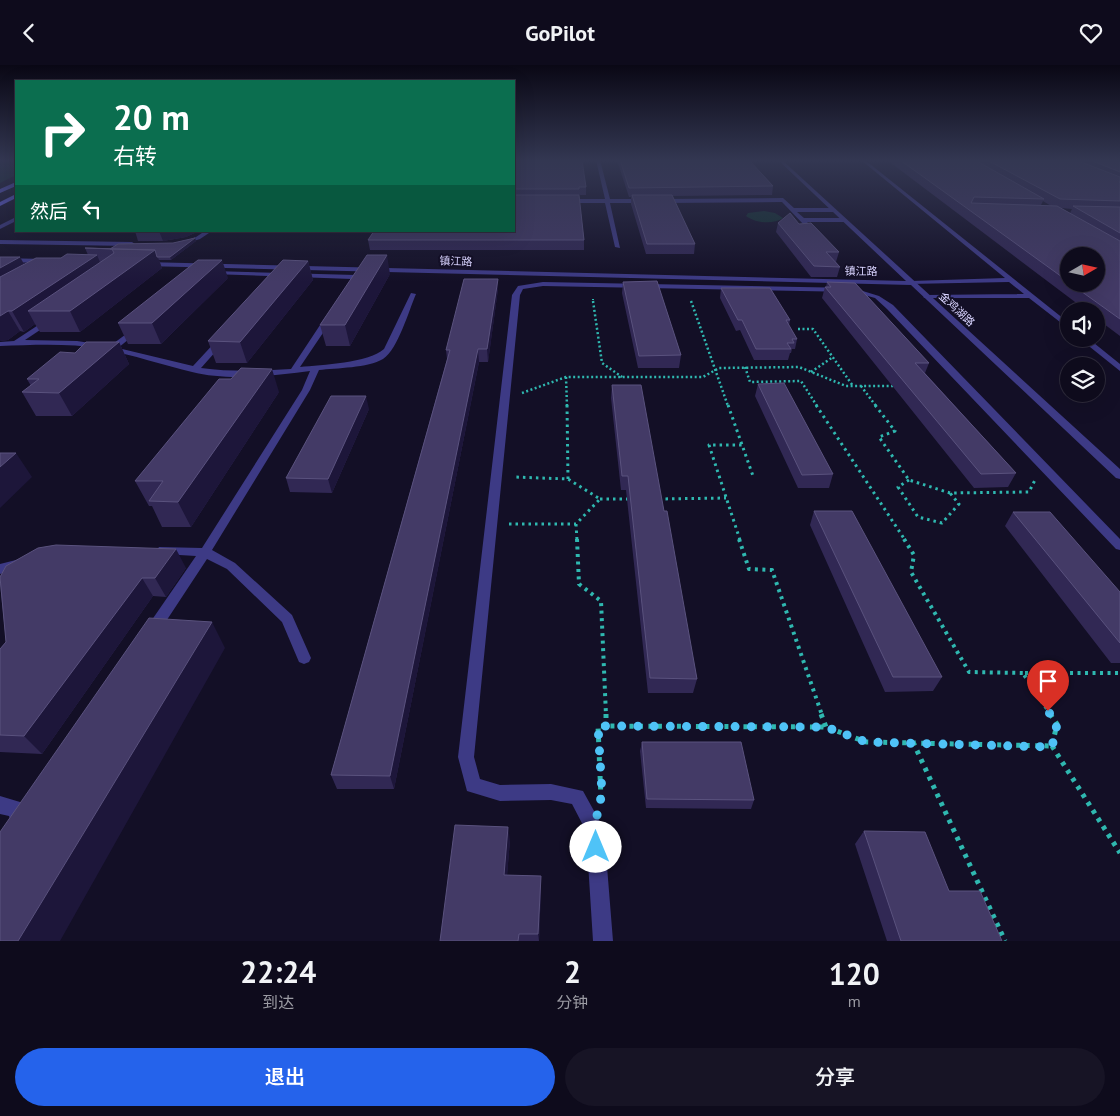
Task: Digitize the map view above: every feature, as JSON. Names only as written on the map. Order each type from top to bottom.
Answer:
[{"type":"street","name":"金鸡湖路","points":[[823,201],[1120,474]]},
{"type":"street","points":[[0,260],[56,261]]},
{"type":"street","name":"镇江路","points":[[133,263],[911,283]]},
{"type":"lane","points":[[561,201],[783,201],[808,226]]},
{"type":"lane","points":[[608,201],[618,247]]},
{"type":"lane","points":[[913,201],[1060,320]]},
{"type":"lane","points":[[792,210],[833,210]]},
{"type":"lane","points":[[0,227],[15,220]]},
{"type":"lane","points":[[802,220],[844,220]]},
{"type":"lane","points":[[170,244],[189,241],[207,232]]},
{"type":"lane","points":[[0,242],[144,245]]},
{"type":"lane","points":[[90,253],[105,244]]},
{"type":"lane","points":[[0,267],[50,269]]},
{"type":"lane","points":[[204,273],[356,277],[346,293]]},
{"type":"lane","points":[[275,282],[281,275]]},
{"type":"lane","points":[[911,283],[1011,280]]},
{"type":"lane","points":[[603,941],[594,829],[577,797],[551,792],[500,793],[473,785],[466,757],[504,400],[517,290],[520,287],[530,284],[853,290],[877,297],[890,307],[1120,546]]},
{"type":"lane","points":[[0,344],[74,343],[111,349],[194,370],[244,373],[294,370],[370,361],[380,357],[388,350],[413,294]]},
{"type":"lane","points":[[927,297],[1031,296]]},
{"type":"lane","points":[[294,370],[336,308]]},
{"type":"lane","points":[[16,343],[55,315]]},
{"type":"lane","points":[[111,349],[147,320]]},
{"type":"lane","points":[[194,370],[228,333]]},
{"type":"lane","points":[[1094,347],[1120,368]]},
{"type":"lane","points":[[145,641],[205,552],[306,390],[316,367]]},
{"type":"lane","points":[[147,550],[205,552],[231,566],[287,619],[304,658]]},
{"type":"lane","points":[[0,569],[35,558]]},
{"type":"lane","points":[[0,805],[14,808],[20,817],[20,828]]},
{"type":"lane","points":[[10,843],[31,812]]},
{"type":"path","points":[[590,285],[602,363],[622,378]]},
{"type":"path","points":[[686,287],[753,476]]},
{"type":"path","points":[[798,329],[813,329],[853,386]]},
{"type":"path","points":[[811,372],[833,357]]},
{"type":"path","points":[[504,400],[566,377],[703,377],[719,368],[745,367],[799,367],[846,386],[899,386]]},
{"type":"path","points":[[745,367],[750,382],[801,381],[914,555],[911,573],[969,672],[1120,673]]},
{"type":"path","points":[[566,377],[568,479]]},
{"type":"path","points":[[861,386],[895,431],[879,437],[909,480],[950,493],[1028,492],[1043,467]]},
{"type":"path","points":[[742,445],[709,445],[749,569],[772,569],[826,727]]},
{"type":"path","points":[[496,476],[568,479],[600,499],[639,499]]},
{"type":"path","points":[[909,480],[898,487],[918,517],[942,523],[959,504],[950,493]]},
{"type":"path","points":[[658,499],[726,498]]},
{"type":"path","points":[[491,524],[576,524],[600,499]]},
{"type":"path","points":[[576,524],[579,584],[601,601],[606,726]]},
{"type":"path","points":[[1023,673],[1057,724],[1052,747],[1120,853]]},
{"type":"path","points":[[594,829],[602,793],[598,726],[826,727],[866,742],[1052,747]]},
{"type":"path","points":[[913,742],[1005,941]]},
{"type":"green space","points":[[764,211],[775,213],[783,218],[774,222],[764,222],[746,216],[748,213]]},
{"type":"building","points":[[515,201],[580,201],[584,240],[368,240],[373,232],[515,232]]},
{"type":"building","points":[[634,201],[675,201],[695,244],[647,244]]},
{"type":"building","points":[[957,201],[1057,206],[1120,241],[1120,319],[1105,308],[1105,302],[1096,302],[1084,293],[1105,293],[1105,247],[1060,247],[1060,276]]},
{"type":"building","points":[[1073,206],[1120,207],[1120,233]]},
{"type":"building","points":[[790,213],[799,224],[811,223],[839,252],[826,252],[840,267],[814,266],[778,223]]},
{"type":"building","points":[[195,238],[170,257],[157,257],[155,250],[110,249],[118,244],[173,243]]},
{"type":"building","points":[[85,248],[155,250],[70,311],[28,311],[114,253],[112,249]]},
{"type":"building","points":[[67,254],[97,255],[12,311],[8,311],[0,316],[0,277],[36,258],[61,258]]},
{"type":"building","points":[[367,255],[387,255],[345,325],[320,325]]},
{"type":"building","points":[[0,257],[20,257],[0,268]]},
{"type":"building","points":[[198,260],[222,260],[152,323],[118,323]]},
{"type":"building","points":[[283,260],[308,261],[240,342],[208,341]]},
{"type":"building","points":[[464,279],[498,279],[487,349],[478,349],[390,776],[331,775],[450,350],[446,350]]},
{"type":"building","points":[[657,281],[681,355],[639,356],[623,282]]},
{"type":"building","points":[[827,282],[855,283],[929,363],[915,363],[1016,473],[981,474],[825,287],[831,287]]},
{"type":"building","points":[[721,288],[770,288],[790,320],[786,320],[797,339],[792,339],[794,343],[787,343],[791,349],[756,349],[742,320],[738,320]]},
{"type":"building","points":[[86,342],[119,342],[59,393],[22,392],[39,379],[27,379],[60,352],[75,353]]},
{"type":"building","points":[[241,368],[272,369],[178,502],[149,501],[163,481],[135,481],[219,379],[231,379]]},
{"type":"building","points":[[784,383],[833,474],[802,475],[758,384]]},
{"type":"building","points":[[612,385],[641,385],[664,511],[667,511],[697,679],[650,678],[628,476],[622,476]]},
{"type":"building","points":[[331,396],[366,396],[328,479],[286,478]]},
{"type":"building","points":[[0,453],[16,453],[0,467]]},
{"type":"building","points":[[814,511],[852,511],[942,677],[893,677]]},
{"type":"building","points":[[1013,512],[1050,512],[1120,592],[1120,643]]},
{"type":"building","points":[[56,545],[176,549],[155,578],[142,578],[24,736],[0,735],[0,649],[6,642],[0,577],[6,566],[38,548]]},
{"type":"building","points":[[149,618],[212,622],[18,941],[0,941],[0,832]]},
{"type":"building","points":[[642,742],[741,742],[754,800],[647,799]]},
{"type":"building","points":[[455,825],[508,827],[504,875],[541,876],[538,934],[519,934],[518,941],[440,941]]},
{"type":"building","points":[[864,831],[925,832],[949,891],[980,891],[1002,941],[901,941]]},
{"type":"route","points":[[596,847],[594,829],[602,793],[598,726],[826,727],[866,742],[1052,747],[1057,724],[1048,711]]}]
